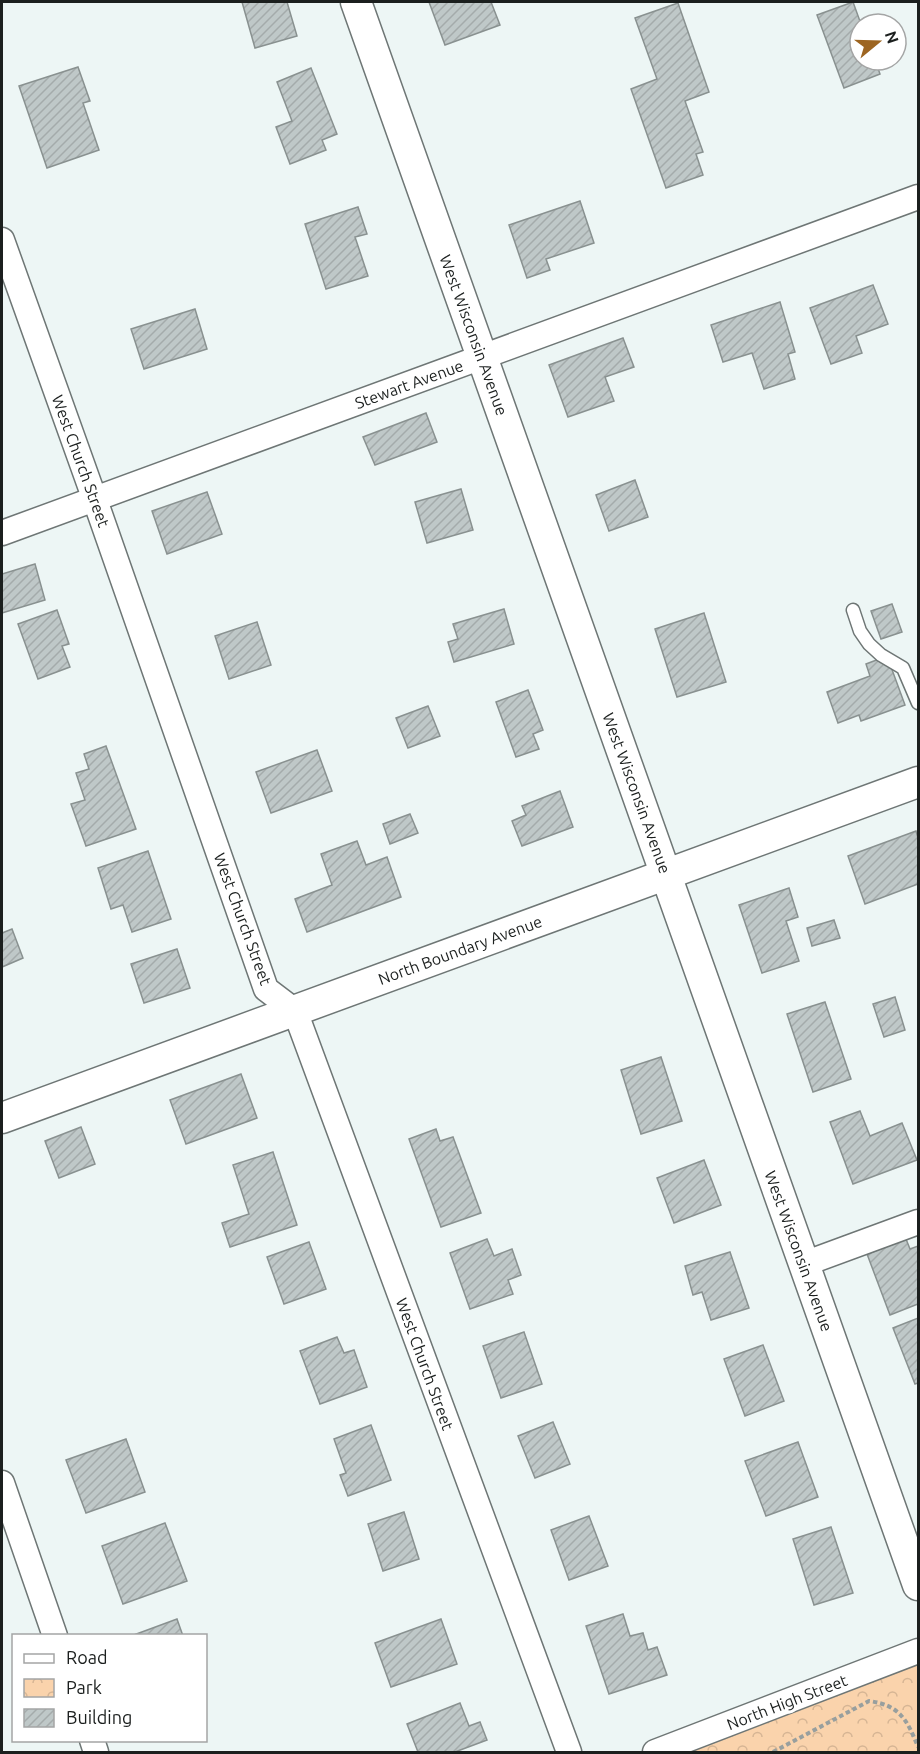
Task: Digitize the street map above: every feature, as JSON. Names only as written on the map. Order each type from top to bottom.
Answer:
[{"type":"street","name":"West Wisconsin Avenue","points":[[356,2],[918,1585]]},
{"type":"street","name":"Stewart Avenue","points":[[2,533],[918,197]]},
{"type":"street","name":"West Church Street","points":[[2,240],[266,989],[295,1011],[569,1752]]},
{"type":"street","name":"North Boundary Avenue","points":[[2,1118],[918,782]]},
{"type":"street","points":[[804,1264],[918,1222]]},
{"type":"street","points":[[2,1483],[55,1634]]},
{"type":"street","name":"North High Street","points":[[655,1752],[918,1651]]},
{"type":"lane","points":[[853,610],[860,631],[869,644],[881,655],[903,668],[918,703]]},
{"type":"path","points":[[773,1752],[869,1701],[886,1703],[898,1711],[912,1730],[918,1746]]},
{"type":"green space","points":[[918,1651],[918,1752],[655,1752]]},
{"type":"building","points":[[242,2],[287,2],[297,36],[255,48]]},
{"type":"building","points":[[429,2],[491,2],[500,25],[445,45]]},
{"type":"building","points":[[853,2],[857,12],[848,12],[848,72],[879,72],[880,74],[844,88],[817,15]]},
{"type":"building","points":[[678,3],[709,92],[685,101],[703,152],[696,154],[703,175],[666,188],[631,89],[657,79],[635,18]]},
{"type":"building","points":[[78,67],[90,101],[83,103],[99,150],[47,168],[19,86]]},
{"type":"building","points":[[311,68],[337,134],[322,140],[326,150],[290,164],[276,127],[292,121],[277,82]]},
{"type":"building","points":[[580,201],[594,243],[546,259],[550,270],[527,278],[509,225]]},
{"type":"building","points":[[358,207],[367,234],[355,237],[368,276],[326,289],[305,224]]},
{"type":"building","points":[[873,285],[888,324],[856,336],[862,353],[831,364],[810,308]]},
{"type":"building","points":[[780,302],[795,352],[788,354],[795,379],[764,389],[752,353],[723,362],[711,325]]},
{"type":"building","points":[[195,309],[207,349],[144,369],[131,329]]},
{"type":"building","points":[[623,338],[634,367],[605,377],[614,401],[568,417],[549,365]]},
{"type":"building","points":[[426,413],[437,442],[375,465],[363,437]]},
{"type":"building","points":[[635,480],[648,517],[609,531],[596,495]]},
{"type":"building","points":[[461,489],[473,530],[427,543],[415,502]]},
{"type":"building","points":[[207,492],[222,534],[167,554],[152,511]]},
{"type":"building","points":[[35,564],[45,600],[2,613],[2,574]]},
{"type":"building","points":[[892,604],[902,632],[881,639],[871,611]]},
{"type":"building","points":[[504,609],[514,644],[454,662],[448,642],[458,639],[453,624]]},
{"type":"building","points":[[57,610],[69,644],[62,646],[70,667],[38,679],[18,624]]},
{"type":"building","points":[[704,613],[726,682],[677,697],[655,629]]},
{"type":"building","points":[[257,622],[271,665],[229,679],[215,636]]},
{"type":"building","points":[[887,656],[905,705],[861,721],[859,715],[838,723],[827,692],[870,676],[866,664]]},
{"type":"building","points":[[528,690],[543,730],[533,734],[539,749],[516,757],[496,702]]},
{"type":"building","points":[[428,706],[440,736],[408,748],[396,718]]},
{"type":"building","points":[[106,746],[136,829],[86,846],[71,804],[85,800],[76,773],[89,769],[84,754]]},
{"type":"building","points":[[317,750],[332,791],[271,813],[256,772]]},
{"type":"building","points":[[560,791],[573,827],[522,846],[512,821],[526,815],[522,806]]},
{"type":"building","points":[[410,814],[418,833],[390,844],[383,824]]},
{"type":"building","points":[[916,831],[918,884],[865,904],[848,856]]},
{"type":"building","points":[[357,841],[366,865],[387,857],[401,897],[307,932],[295,899],[332,885],[321,854]]},
{"type":"building","points":[[148,851],[171,919],[132,932],[123,905],[111,909],[98,868]]},
{"type":"building","points":[[789,888],[798,917],[786,921],[799,961],[762,973],[739,905]]},
{"type":"building","points":[[834,920],[840,938],[812,946],[807,928]]},
{"type":"building","points":[[12,929],[23,958],[2,967],[2,933]]},
{"type":"building","points":[[177,949],[190,988],[144,1003],[131,964]]},
{"type":"building","points":[[895,997],[905,1030],[884,1037],[873,1004]]},
{"type":"building","points":[[825,1002],[851,1079],[813,1092],[787,1014]]},
{"type":"building","points":[[661,1057],[682,1121],[641,1134],[621,1070]]},
{"type":"building","points":[[241,1074],[257,1118],[186,1144],[170,1100]]},
{"type":"building","points":[[860,1111],[870,1136],[902,1123],[917,1160],[853,1184],[830,1122]]},
{"type":"building","points":[[81,1127],[95,1164],[59,1178],[45,1141]]},
{"type":"building","points":[[436,1129],[440,1141],[453,1137],[481,1213],[441,1227],[409,1139]]},
{"type":"building","points":[[273,1152],[297,1225],[230,1247],[222,1223],[249,1214],[233,1165]]},
{"type":"building","points":[[704,1160],[721,1205],[674,1223],[657,1178]]},
{"type":"building","points":[[487,1239],[494,1256],[512,1249],[521,1275],[508,1280],[513,1294],[470,1309],[450,1253]]},
{"type":"building","points":[[906,1239],[910,1249],[918,1246],[918,1304],[890,1315],[867,1254]]},
{"type":"building","points":[[309,1242],[326,1289],[284,1304],[267,1257]]},
{"type":"building","points":[[730,1252],[749,1308],[711,1320],[702,1292],[693,1295],[685,1266]]},
{"type":"building","points":[[918,1318],[918,1383],[915,1384],[893,1328]]},
{"type":"building","points":[[524,1332],[542,1384],[501,1398],[483,1346]]},
{"type":"building","points":[[337,1337],[344,1353],[354,1350],[367,1387],[320,1404],[300,1351]]},
{"type":"building","points":[[763,1345],[784,1401],[745,1416],[724,1359]]},
{"type":"building","points":[[553,1422],[570,1464],[535,1478],[518,1436]]},
{"type":"building","points":[[371,1425],[391,1480],[348,1496],[340,1475],[346,1473],[334,1439]]},
{"type":"building","points":[[126,1439],[145,1492],[86,1513],[66,1460]]},
{"type":"building","points":[[798,1442],[818,1497],[766,1516],[745,1461]]},
{"type":"building","points":[[404,1512],[419,1559],[383,1571],[368,1524]]},
{"type":"building","points":[[589,1516],[608,1566],[569,1580],[551,1530]]},
{"type":"building","points":[[165,1523],[187,1581],[123,1604],[102,1546]]},
{"type":"building","points":[[831,1527],[853,1593],[814,1605],[793,1539]]},
{"type":"building","points":[[623,1614],[630,1636],[643,1633],[648,1650],[657,1647],[667,1675],[609,1694],[586,1626]]},
{"type":"building","points":[[177,1619],[182,1634],[136,1634]]},
{"type":"building","points":[[441,1619],[457,1664],[391,1687],[375,1643]]},
{"type":"building","points":[[460,1703],[469,1726],[480,1722],[487,1740],[455,1752],[418,1752],[407,1724]]}]
